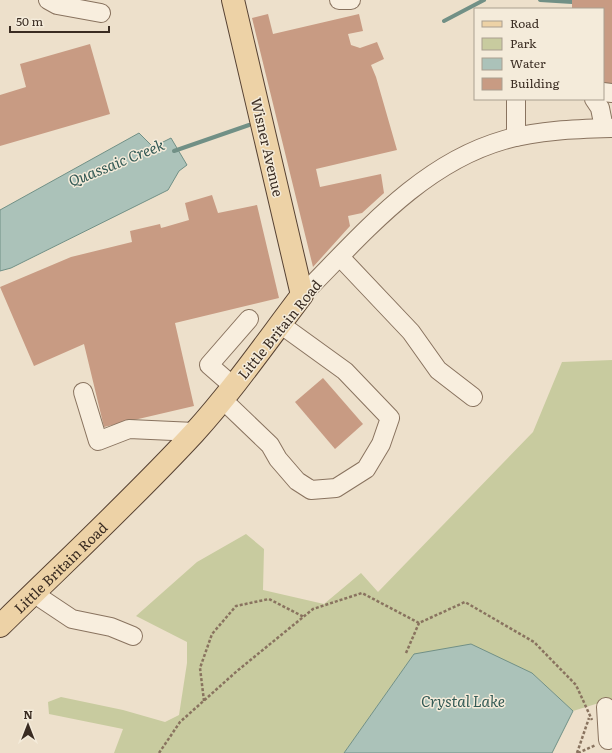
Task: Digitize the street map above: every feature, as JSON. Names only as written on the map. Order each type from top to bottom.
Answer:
[{"type":"main road","name":"Wisner Avenue","points":[[233,0],[302,295]]},
{"type":"main road","name":"Little Britain Road","points":[[0,626],[135,493],[194,432],[227,393],[302,295]]},
{"type":"street","points":[[48,0],[57,5],[101,13]]},
{"type":"street","points":[[339,0],[351,0]]},
{"type":"street","points":[[516,100],[516,137]]},
{"type":"street","points":[[595,100],[600,108],[608,128]]},
{"type":"street","name":"Little Britain Road","points":[[302,295],[395,202],[426,178],[473,151],[516,137],[608,128]]},
{"type":"street","points":[[340,257],[411,332],[438,370],[473,397]]},
{"type":"street","points":[[249,319],[209,365],[227,393],[270,445],[278,459],[297,481],[311,490],[336,488],[366,469],[381,444],[390,418],[346,371],[280,324]]},
{"type":"street","points":[[83,392],[98,441],[129,429],[194,432]]},
{"type":"street","points":[[34,593],[58,612],[72,619],[111,627],[133,636]]},
{"type":"street","points":[[606,707],[608,740],[612,739]]},
{"type":"path","points":[[159,753],[180,722],[237,671],[313,609],[362,594],[419,623]]},
{"type":"path","points":[[204,701],[200,668],[212,634],[236,606],[269,599],[304,617]]},
{"type":"path","points":[[406,653],[419,623],[465,602],[534,642],[576,685],[589,717],[577,753]]},
{"type":"green space","points":[[612,360],[612,699],[573,711],[532,673],[414,654],[344,753],[114,753],[123,729],[49,714],[48,702],[61,697],[123,710],[165,722],[179,715],[187,663],[187,642],[136,616],[197,562],[246,534],[264,549],[263,590],[324,604],[361,573],[378,592],[533,432],[562,362]]},
{"type":"water","points":[[139,133],[153,147],[171,138],[187,165],[179,171],[168,190],[11,268],[0,271],[0,210]]},
{"type":"water","name":"Crystal Lake","points":[[471,644],[532,673],[573,711],[552,753],[344,753],[414,654]]},
{"type":"building","points":[[572,0],[612,0],[612,87],[604,86],[604,8],[572,8]]},
{"type":"building","points":[[268,14],[273,34],[359,14],[363,31],[348,34],[351,45],[360,48],[377,42],[384,59],[371,65],[376,77],[397,150],[316,169],[320,187],[381,174],[384,193],[362,213],[348,216],[350,226],[313,267],[252,18]]},
{"type":"building","points":[[90,44],[110,114],[0,146],[0,95],[26,87],[20,64]]},
{"type":"building","points":[[212,195],[218,213],[257,205],[279,298],[175,323],[194,406],[104,427],[84,344],[34,366],[0,287],[71,257],[132,242],[130,231],[160,224],[161,228],[189,220],[185,203]]},
{"type":"building","points":[[323,378],[363,424],[335,449],[295,402]]},
{"type":"waterway","name":"Quassaic Creek","points":[[444,21],[484,0]]},
{"type":"waterway","name":"Quassaic Creek","points":[[540,0],[572,2]]},
{"type":"waterway","name":"Quassaic Creek","points":[[174,151],[249,125]]}]
